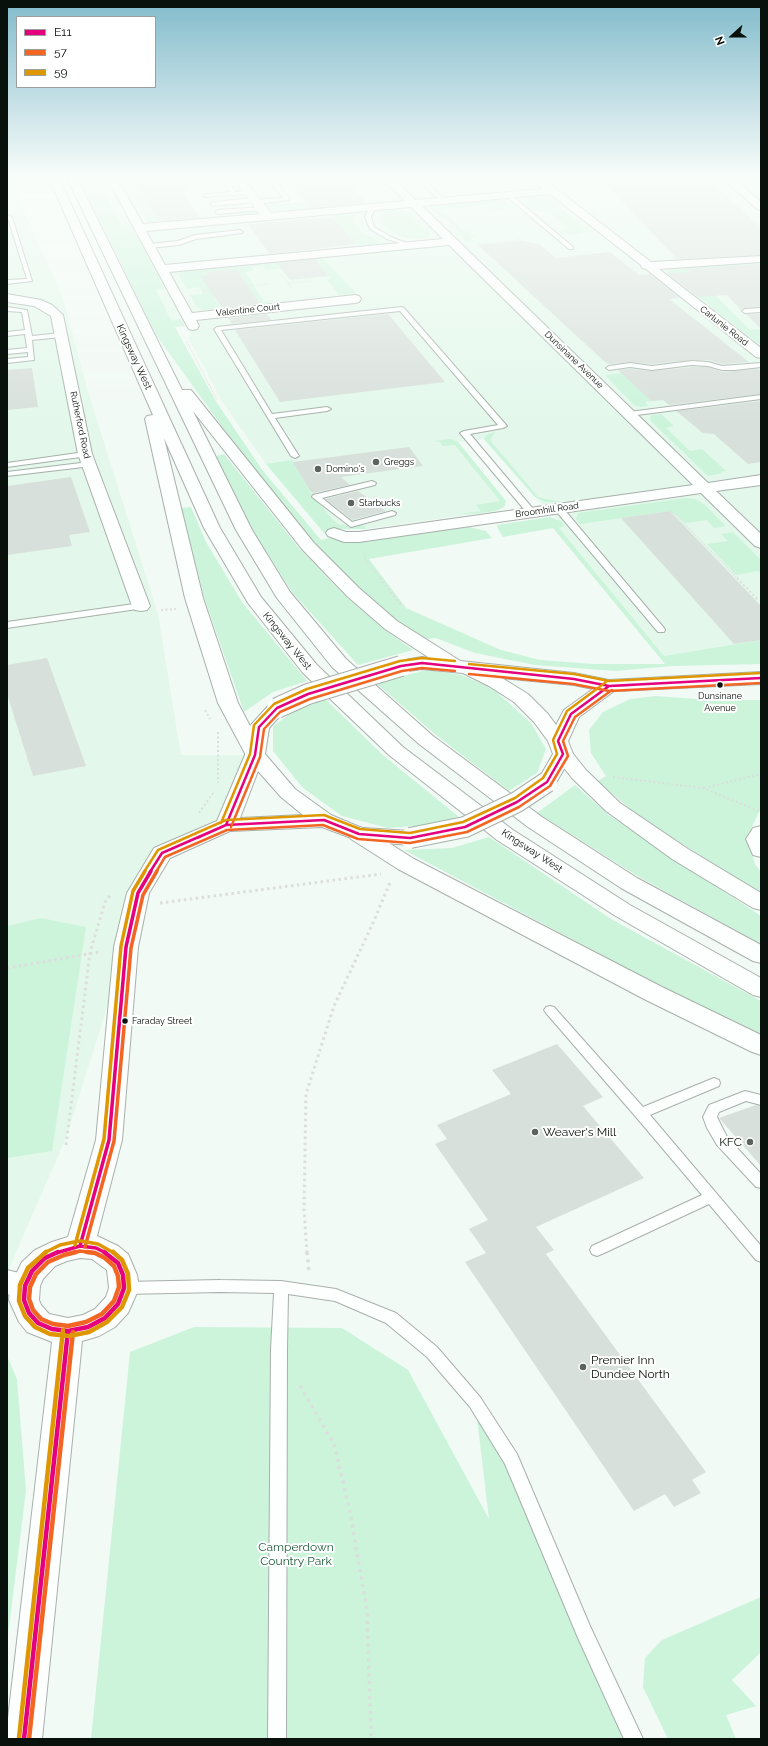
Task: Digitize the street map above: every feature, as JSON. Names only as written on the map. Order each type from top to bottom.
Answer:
[{"type":"main road","name":"Kingsway West","points":[[91,259],[212,528],[254,599],[310,669],[396,751],[505,835],[622,910],[761,988]]},
{"type":"main road","points":[[111,259],[244,530],[283,594],[340,662],[426,740],[535,822],[629,883],[761,955]]},
{"type":"main road","points":[[156,259],[190,321]]},
{"type":"main road","points":[[162,270],[269,259]]},
{"type":"main road","name":"Dunsinane Avenue","points":[[471,259],[761,543]]},
{"type":"main road","name":"Carlunie Road","points":[[638,259],[761,354]]},
{"type":"main road","points":[[646,266],[753,259]]},
{"type":"main road","name":"Rutherford Road","points":[[7,298],[22,300],[48,308],[57,314],[87,459],[141,606]]},
{"type":"main road","name":"Valentine Court","points":[[190,321],[304,304],[355,299]]},
{"type":"main road","points":[[159,359],[308,546],[353,592],[391,625],[462,667],[496,682],[521,698],[541,718],[580,774],[613,807],[680,854],[761,904]]},
{"type":"main road","points":[[141,372],[194,598],[228,703],[255,755],[288,793],[324,820],[359,834],[410,838],[465,827],[517,802],[547,782],[571,714],[609,686]]},
{"type":"main road","name":"Broomhill Road","points":[[334,533],[344,537],[359,537],[761,480]]},
{"type":"main road","points":[[226,825],[255,755],[259,727],[277,708],[308,694],[401,666],[422,663],[574,679],[609,686],[761,678]]},
{"type":"main road","points":[[80,1246],[109,1140],[126,947],[138,893],[162,853],[226,825],[324,820]]},
{"type":"main road","points":[[761,833],[758,839],[761,850]]},
{"type":"main road","points":[[359,834],[400,868],[761,1046]]},
{"type":"main road","points":[[80,1246],[96,1248],[108,1254],[118,1263],[123,1275],[124,1288],[118,1304],[105,1318],[88,1327],[68,1331],[52,1329],[38,1323],[29,1313],[16,1284],[46,1258],[62,1250],[80,1246]]},
{"type":"main road","points":[[24,1739],[68,1331]]},
{"type":"lane","points":[[7,282],[30,280],[23,259]]},
{"type":"lane","points":[[7,310],[16,309],[25,311],[32,359],[7,361]]},
{"type":"lane","points":[[295,456],[216,328],[402,309],[503,426],[464,433],[469,437],[531,512]]},
{"type":"lane","points":[[745,311],[761,310]]},
{"type":"lane","points":[[7,334],[61,335]]},
{"type":"lane","points":[[7,352],[30,350]]},
{"type":"lane","points":[[609,368],[630,365],[652,368],[692,363],[708,364],[722,368],[761,365]]},
{"type":"lane","points":[[629,414],[761,397]]},
{"type":"lane","points":[[270,416],[327,409]]},
{"type":"lane","points":[[7,465],[87,459]]},
{"type":"lane","points":[[7,474],[87,459]]},
{"type":"lane","points":[[372,483],[316,497],[351,525],[392,513]]},
{"type":"lane","points":[[558,509],[661,630]]},
{"type":"lane","points":[[7,625],[141,606]]},
{"type":"lane","points":[[550,1010],[641,1113],[761,1256]]},
{"type":"lane","points":[[641,1113],[714,1083]]},
{"type":"lane","points":[[761,1100],[745,1096],[714,1109],[710,1117],[714,1128],[722,1141],[761,1183]]},
{"type":"lane","points":[[597,1250],[711,1197]]},
{"type":"lane","points":[[124,1288],[220,1286],[281,1287],[336,1295],[391,1318],[432,1352],[475,1402],[511,1459],[584,1632],[634,1739]]},
{"type":"lane","points":[[277,1739],[279,1349],[281,1287]]},
{"type":"path","points":[[279,271],[304,304]]},
{"type":"path","points":[[288,283],[312,281]]},
{"type":"path","points":[[176,293],[269,284]]},
{"type":"path","points":[[190,321],[182,327],[184,338],[219,403]]},
{"type":"path","points":[[669,508],[757,599]]},
{"type":"path","points":[[694,534],[698,533]]},
{"type":"path","points":[[359,537],[365,559],[404,609]]},
{"type":"path","points":[[580,774],[703,788],[761,813]]},
{"type":"path","points":[[703,788],[761,774]]},
{"type":"path","points":[[136,906],[400,868]]},
{"type":"path","points":[[311,1291],[304,1209],[306,1094],[334,1006],[400,868]]},
{"type":"path","points":[[7,968],[126,947]]},
{"type":"path","points":[[279,1349],[334,1444],[338,1460],[349,1507],[367,1610],[371,1739]]},
{"type":"shaded area","points":[[7,259],[46,259],[62,295],[89,395],[158,614],[181,755],[255,755],[219,818],[162,853],[126,947],[66,1138],[7,1273]]},
{"type":"shaded area","points":[[149,259],[761,259],[761,640],[664,656],[558,527],[565,526],[535,497],[484,439],[458,442],[506,501],[504,507],[495,511],[366,529],[340,529],[324,533],[266,464],[223,403],[188,338],[191,335],[187,328],[181,319],[171,320],[156,290],[165,289]]},
{"type":"green space","points":[[119,259],[149,259],[165,289],[156,290],[171,320],[181,319],[185,326],[175,327],[217,403],[263,471],[321,540],[333,537],[377,539],[469,527],[486,531],[492,538],[369,559],[406,608],[501,650],[540,660],[594,664],[665,664],[553,528],[503,537],[497,525],[550,517],[561,521],[565,526],[559,528],[664,656],[761,640],[761,664],[673,666],[616,671],[535,665],[475,653],[436,638],[426,639],[389,615],[353,583],[317,545],[255,472],[156,335]]},
{"type":"green space","points":[[306,259],[323,259],[356,293],[339,295],[327,279],[331,279],[319,264],[266,270],[263,266],[252,267],[254,271],[245,272],[264,302],[275,302],[264,303],[264,305],[261,305],[250,289],[213,296],[219,306],[228,305],[230,308],[204,310],[197,307],[190,295],[203,294],[199,287],[187,289],[178,274],[184,271]]},
{"type":"green space","points":[[761,263],[761,268],[709,296],[716,296],[750,330],[761,329],[761,346],[668,274],[667,271],[673,268]]},
{"type":"green space","points":[[761,369],[761,377],[642,392],[651,401],[645,402],[649,406],[641,407],[634,405],[605,375],[634,371],[674,380]]},
{"type":"green space","points":[[661,414],[674,426],[666,428],[690,451],[702,449],[726,471],[708,476],[650,420],[651,415]]},
{"type":"green space","points":[[495,432],[490,440],[538,497],[560,502],[545,502],[535,497],[484,439],[486,435]]},
{"type":"green space","points":[[451,439],[458,442],[506,501],[504,507],[495,511],[460,514],[481,511],[476,505],[500,501],[455,445],[443,446],[440,442],[434,441]]},
{"type":"green space","points":[[224,454],[299,548],[344,595],[382,628],[413,650],[358,665],[292,592],[252,529],[216,456]]},
{"type":"green space","points":[[292,460],[310,492],[332,519],[338,524],[349,526],[363,525],[366,529],[340,529],[324,533],[266,464]]},
{"type":"green space","points":[[686,498],[695,499],[705,505],[726,526],[714,528],[707,520],[686,523],[670,511],[580,524],[576,519],[578,513]]},
{"type":"green space","points":[[191,507],[206,542],[242,602],[307,681],[273,692],[244,712],[204,597],[181,508]]},
{"type":"green space","points":[[733,532],[761,560],[761,574],[758,571],[736,575],[707,544],[728,541],[721,534]]},
{"type":"green space","points":[[427,670],[461,675],[492,688],[531,723],[546,749],[537,773],[509,791],[436,735],[376,683]]},
{"type":"green space","points":[[656,696],[709,700],[761,700],[761,811],[759,812],[747,837],[755,864],[761,872],[761,894],[637,815],[598,781],[606,776],[591,753],[589,730],[603,712],[630,699]]},
{"type":"green space","points":[[325,699],[384,756],[459,817],[428,825],[388,828],[342,816],[303,788],[273,751],[273,726],[297,709]]},
{"type":"green space","points":[[575,785],[610,816],[761,916],[761,944],[639,877],[537,813]]},
{"type":"green space","points":[[489,837],[611,919],[761,1001],[761,1035],[662,987],[404,850],[452,848]]},
{"type":"green space","points":[[41,918],[86,927],[52,1151],[7,1158],[7,926]]},
{"type":"green space","name":"Camperdown Country Park","points":[[194,1327],[342,1328],[408,1370],[489,1519],[475,1402],[511,1459],[634,1739],[91,1739],[130,1352]]},
{"type":"green space","points":[[7,1356],[17,1379],[26,1491],[7,1643]]},
{"type":"green space","points":[[761,1597],[761,1652],[732,1680],[756,1706],[726,1715],[736,1739],[668,1739],[643,1687],[645,1658],[662,1640]]},
{"type":"building","points":[[315,259],[328,276],[290,280],[277,263]]},
{"type":"building","points":[[494,259],[619,259],[639,275],[650,274],[680,298],[669,299],[749,362],[722,364],[708,360],[692,360],[652,364],[630,362],[610,364],[605,362]]},
{"type":"building","points":[[761,264],[761,307],[745,308],[741,310],[727,295],[698,297],[667,273],[690,272],[686,269]]},
{"type":"building","points":[[236,269],[260,304],[222,308],[200,276],[209,275],[207,272]]},
{"type":"building","points":[[267,314],[271,320],[232,324],[228,318]]},
{"type":"building","points":[[388,314],[445,382],[280,402],[235,330]]},
{"type":"building","points":[[746,314],[761,314],[761,329]]},
{"type":"building","points":[[708,367],[722,372],[757,369],[761,372],[761,394],[669,405],[663,400],[651,401],[618,370],[630,369],[652,371]]},
{"type":"building","points":[[32,368],[38,407],[7,410],[7,370]]},
{"type":"building","points":[[761,401],[761,462],[748,464],[714,434],[703,433],[676,411]]},
{"type":"building","points":[[409,447],[423,466],[341,477],[350,485],[313,493],[310,491],[293,462]]},
{"type":"building","points":[[71,477],[90,532],[69,535],[72,546],[7,555],[7,486]]},
{"type":"building","name":"Starbucks","points":[[358,491],[386,511],[352,520],[325,499]]},
{"type":"building","points":[[670,511],[761,606],[761,640],[734,644],[621,518]]},
{"type":"building","points":[[47,658],[86,766],[33,776],[7,694],[7,665]]},
{"type":"building","points":[[557,1044],[603,1097],[583,1106],[644,1178],[536,1227],[554,1250],[546,1254],[706,1472],[692,1480],[701,1493],[674,1507],[665,1494],[634,1511],[465,1262],[486,1253],[469,1229],[488,1220],[435,1144],[447,1139],[437,1125],[511,1094],[492,1070]]},
{"type":"building","name":"KFC","points":[[756,1105],[761,1106],[761,1166],[719,1118]]},
{"type":"transit line","name":"59","points":[[221,823],[250,754],[254,725],[274,704],[307,689],[400,661],[422,658],[455,661]]},
{"type":"transit line","name":"E11","points":[[80,1246],[109,1140],[126,947],[138,893],[162,853],[226,825],[255,755],[259,727],[277,708],[308,694],[401,666],[422,663],[574,679],[609,686],[761,678]]},
{"type":"transit line","name":"59","points":[[469,664],[574,674],[609,681],[761,673]]},
{"type":"transit line","name":"57","points":[[231,827],[260,757],[264,729],[280,712],[310,699],[402,671],[422,668],[455,671]]},
{"type":"transit line","name":"57","points":[[469,674],[573,684],[609,691],[761,683]]},
{"type":"transit line","name":"59","points":[[75,1245],[104,1139],[121,946],[133,891],[158,850],[226,820],[324,815],[360,829],[410,833],[463,822],[515,798],[543,778],[557,754],[553,740],[567,711],[606,682]]},
{"type":"transit line","name":"E11","points":[[197,838],[226,825],[324,820],[359,834],[410,838],[465,827],[517,802],[547,782],[563,754],[558,741],[571,714],[609,686],[631,685]]},
{"type":"transit line","name":"57","points":[[85,1247],[114,1141],[131,948],[143,895],[165,857],[227,830],[323,825],[358,839],[410,843],[467,832],[519,807],[550,786],[568,756],[563,741],[575,717],[612,690]]},
{"type":"transit line","name":"59","points":[[79,1241],[60,1245],[42,1254],[28,1268],[20,1285],[19,1301],[25,1316],[35,1327],[50,1334],[69,1336],[89,1332],[107,1322],[122,1307],[129,1290],[128,1274],[122,1260],[111,1250],[98,1244],[81,1241]]},
{"type":"transit line","name":"E11","points":[[80,1246],[96,1248],[108,1254],[118,1263],[123,1275],[124,1288],[118,1304],[105,1318],[88,1327],[68,1331],[52,1329],[38,1323],[29,1313],[24,1300],[25,1286],[32,1271],[45,1258],[62,1250],[80,1246]]},
{"type":"transit line","name":"57","points":[[80,1251],[95,1253],[105,1258],[114,1266],[118,1276],[119,1287],[114,1301],[102,1314],[86,1322],[68,1326],[53,1324],[41,1319],[33,1310],[29,1299],[30,1287],[36,1274],[48,1262],[64,1255],[80,1251]]},
{"type":"transit line","name":"59","points":[[19,1738],[63,1330]]},
{"type":"transit line","name":"E11","points":[[24,1739],[68,1331]]},
{"type":"transit line","name":"57","points":[[29,1739],[73,1332]]},
{"type":"place","name":"Greggs","points":[[376,462]]},
{"type":"place","name":"Domino's","points":[[318,469]]},
{"type":"place","name":"Starbucks","points":[[351,503]]},
{"type":"place","name":"Dunsinane Avenue","points":[[720,685]]},
{"type":"place","name":"Faraday Street","points":[[125,1021]]},
{"type":"place","name":"Weaver's Mill","points":[[535,1132]]},
{"type":"place","name":"KFC","points":[[750,1142]]},
{"type":"place","name":"Premier Inn Dundee North","points":[[583,1367]]}]
